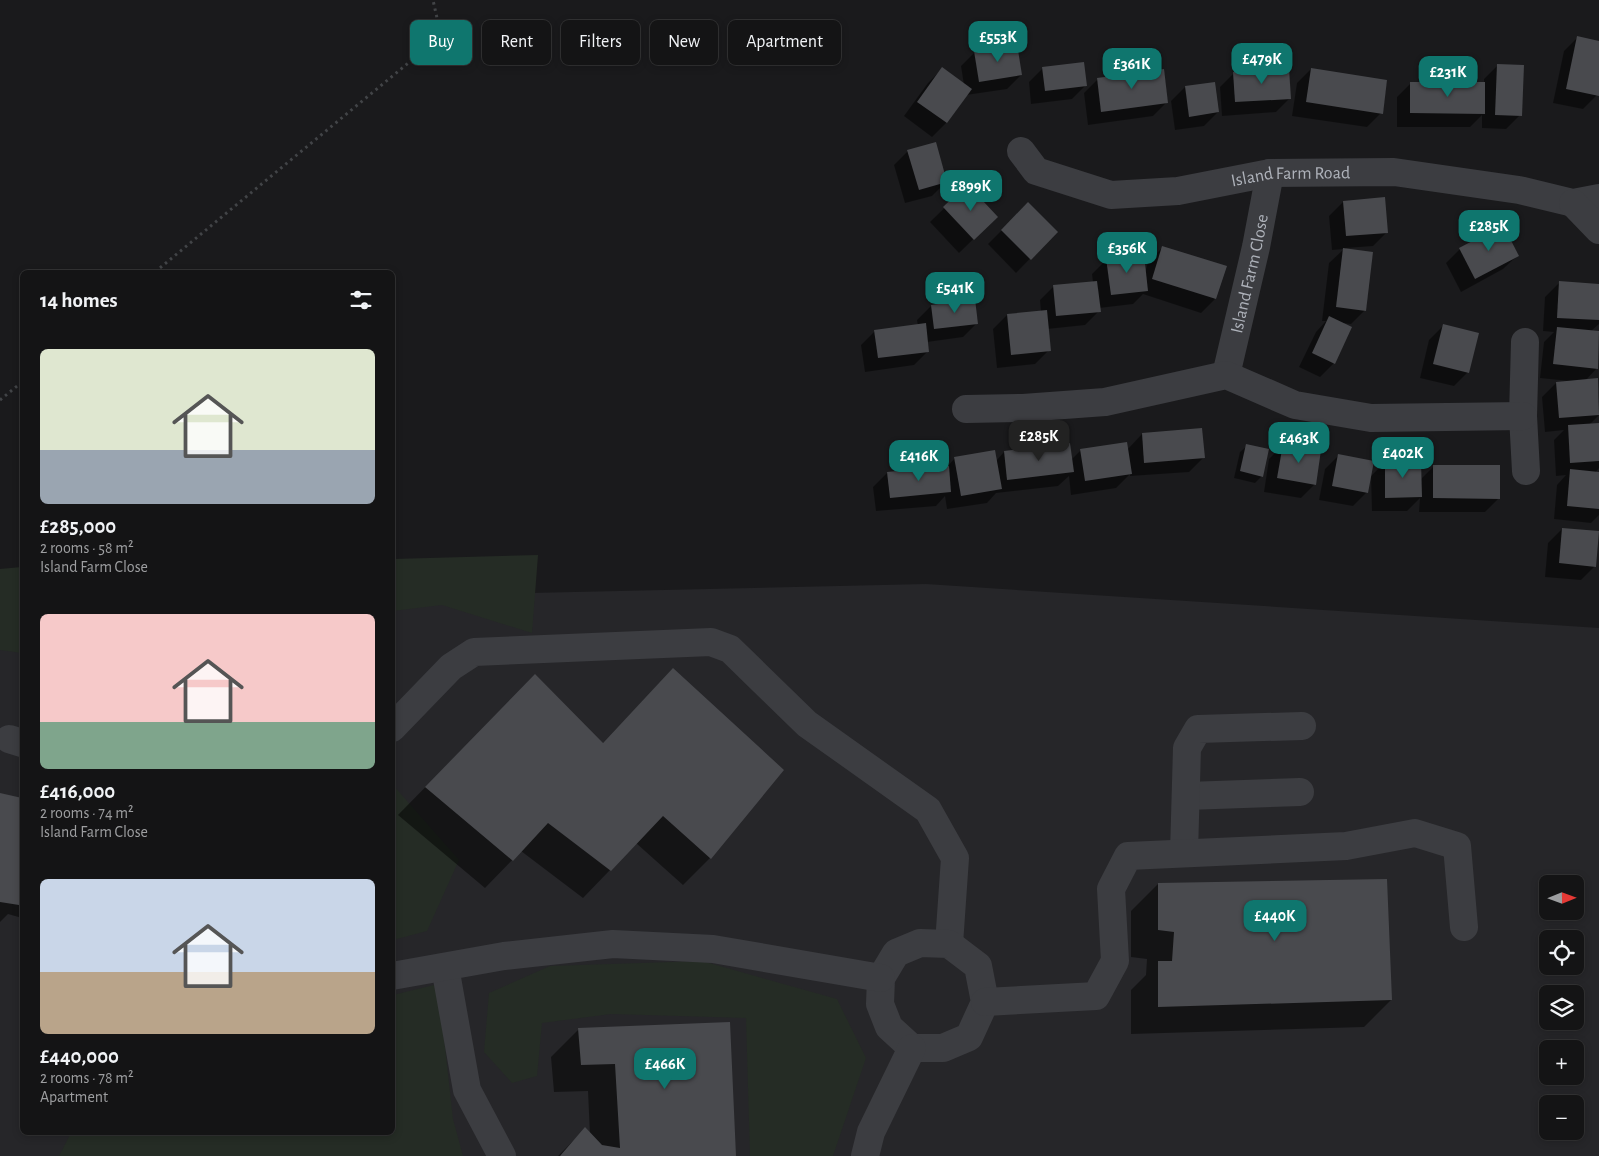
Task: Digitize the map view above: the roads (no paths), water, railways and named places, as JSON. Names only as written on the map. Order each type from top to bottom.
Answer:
[{"type":"street","name":"Island Farm Road","points":[[1021,151],[1036,171],[1111,195],[1178,191],[1270,173],[1394,172],[1519,190],[1572,203],[1599,198]]},
{"type":"street","name":"Island Farm Close","points":[[1226,375],[1256,247],[1270,173]]},
{"type":"street","points":[[1572,203],[1599,230]]},
{"type":"street","points":[[1525,342],[1523,416],[1526,471]]},
{"type":"street","points":[[966,409],[1023,408],[1105,402],[1226,375],[1294,405],[1371,418],[1523,416]]},
{"type":"street","points":[[395,725],[451,667],[474,652],[711,642],[730,649],[807,724],[928,810],[955,858],[949,944]]},
{"type":"street","points":[[1184,853],[1187,748],[1198,729],[1302,726]]},
{"type":"street","points":[[1187,796],[1300,792]]},
{"type":"street","points":[[985,1002],[1096,996],[1115,961],[1111,889],[1128,856],[1346,846],[1415,833],[1457,846],[1464,927]]},
{"type":"street","points":[[920,943],[949,944],[978,966],[985,1002],[969,1037],[943,1048],[912,1048],[888,1027],[880,1004],[881,978],[896,953],[920,943]]},
{"type":"street","points":[[395,976],[504,956],[613,944],[713,948],[881,978]]},
{"type":"street","points":[[446,967],[467,1090],[498,1154],[502,1156]]},
{"type":"street","points":[[865,1156],[871,1132],[912,1048]]}]
